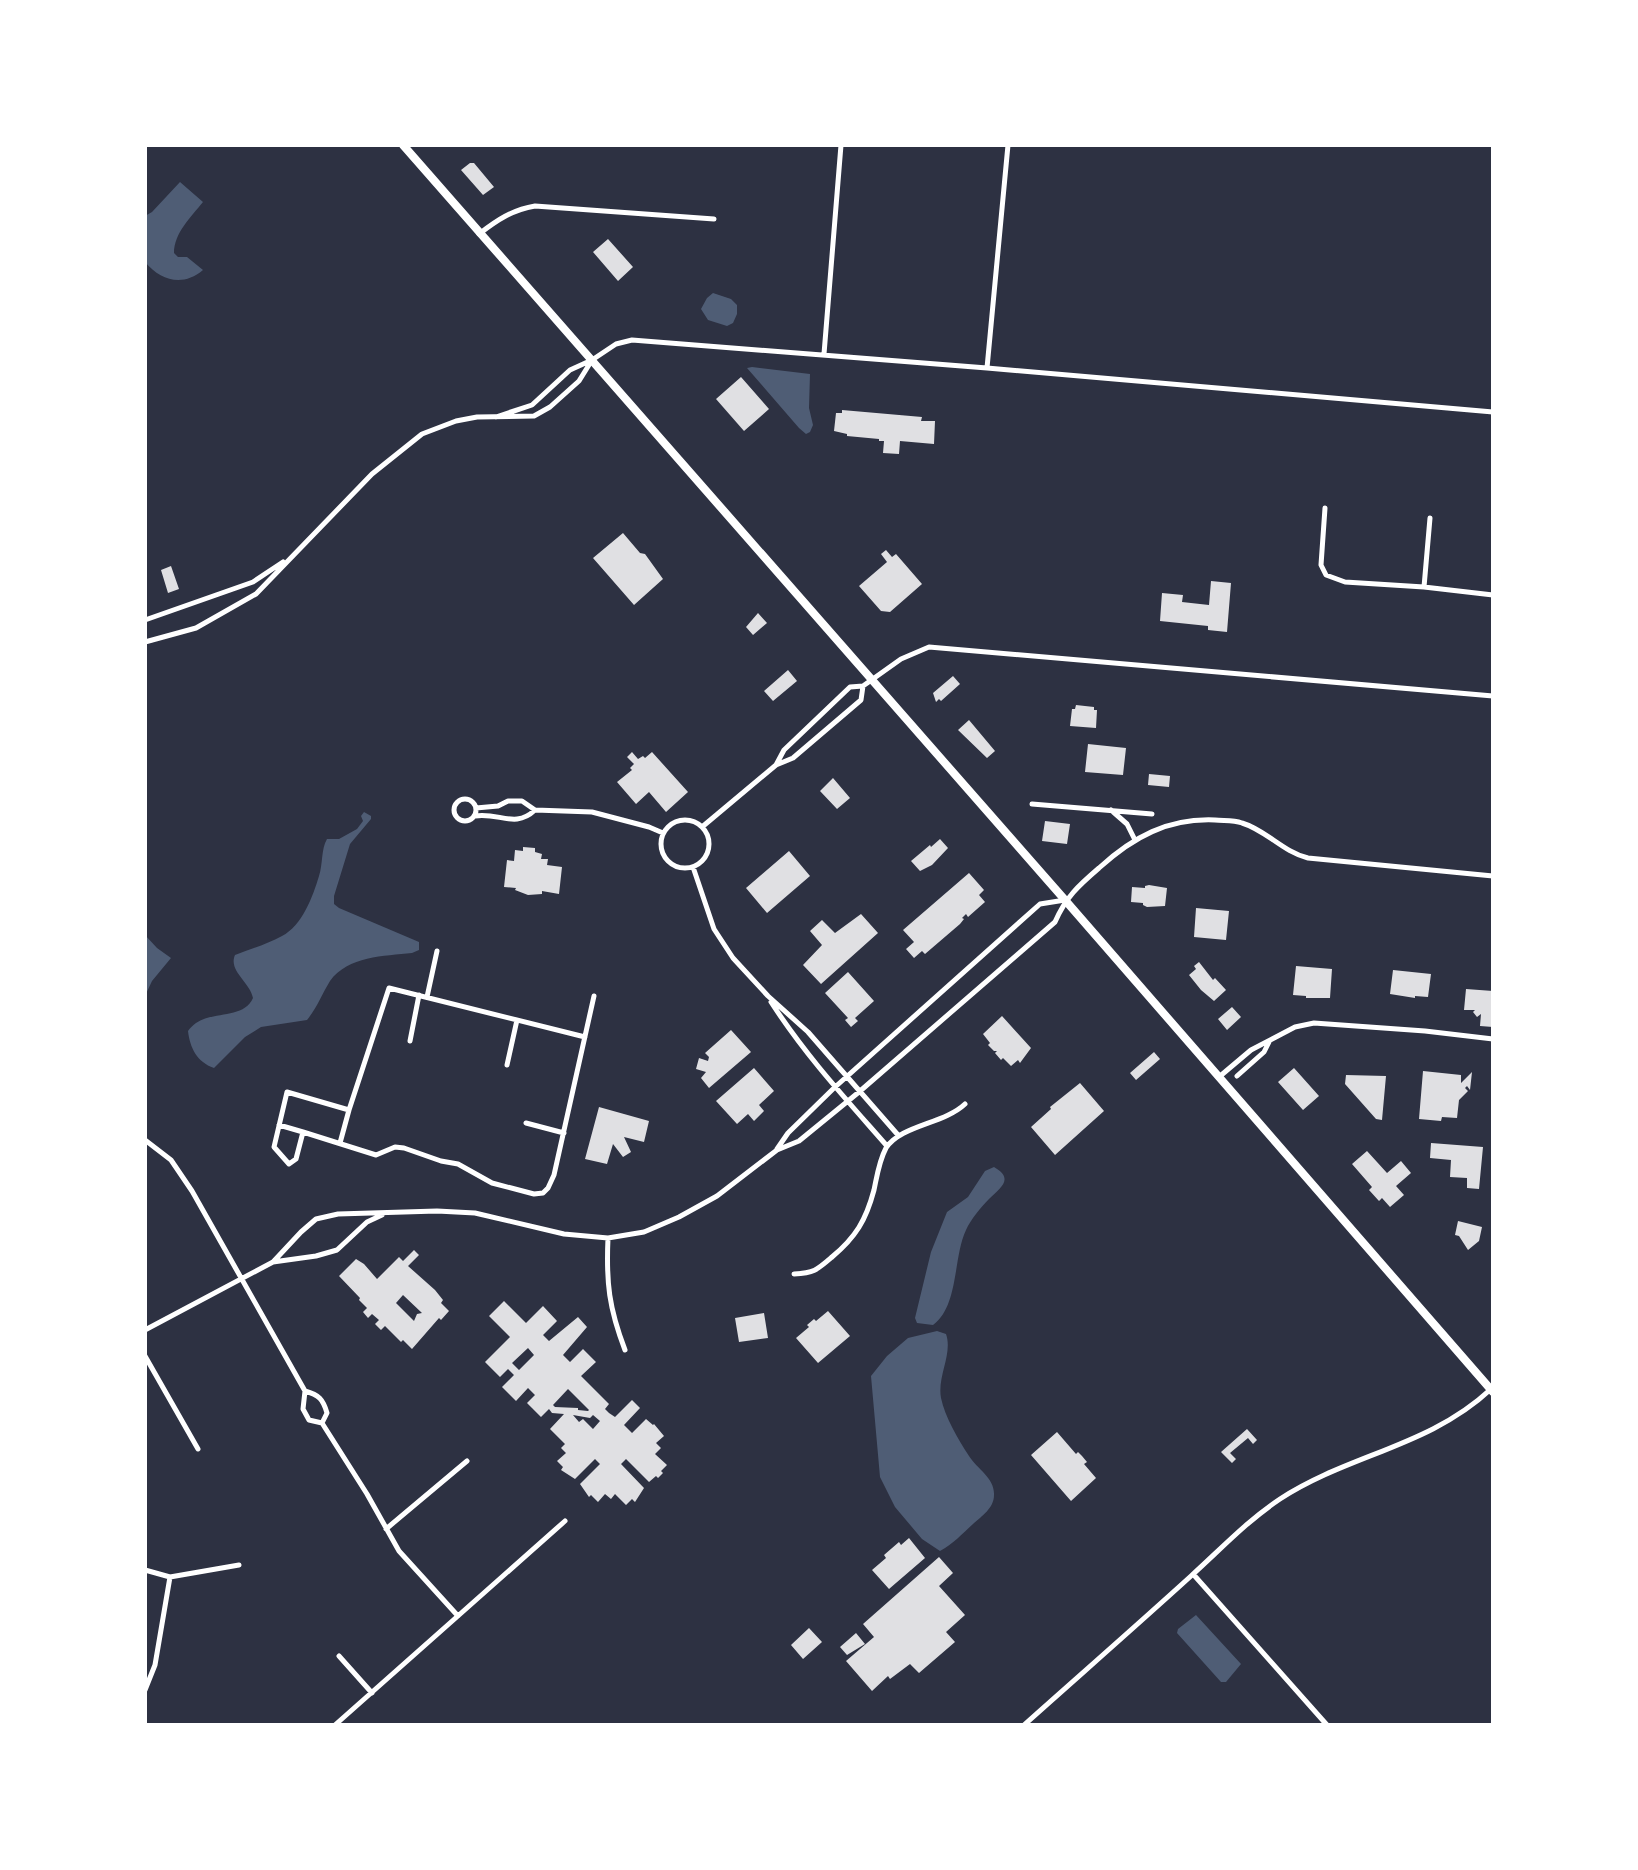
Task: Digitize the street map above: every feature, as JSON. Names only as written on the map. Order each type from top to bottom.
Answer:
[{"type":"main road","points":[[403,145],[1492,1390]]},
{"type":"street","points":[[824,354],[841,145]]},
{"type":"street","points":[[987,368],[1008,145]]},
{"type":"street","points":[[479,234],[503,215],[520,208],[535,206],[714,219]]},
{"type":"street","points":[[145,642],[196,628],[256,594],[372,474],[422,434],[456,421],[496,416],[531,405],[570,370],[617,344],[632,340],[1493,412]]},
{"type":"street","points":[[496,416],[534,416],[550,407],[579,381],[592,360]]},
{"type":"street","points":[[1325,508],[1321,565],[1326,575],[1345,582],[1493,595]]},
{"type":"street","points":[[1424,587],[1430,518]]},
{"type":"street","points":[[145,620],[253,582],[291,556]]},
{"type":"street","points":[[776,765],[784,750],[850,687],[863,687],[913,652],[929,647],[1493,696]]},
{"type":"street","points":[[702,827],[776,765],[793,758],[861,700],[863,687]]},
{"type":"street","points":[[535,810],[520,820],[476,812],[508,801],[522,801],[535,810],[592,812],[663,833]]},
{"type":"street","points":[[1032,804],[1152,814]]},
{"type":"street","points":[[1111,810],[1126,824],[1135,839]]},
{"type":"street","points":[[688,820],[702,827],[709,840],[709,848],[702,862],[693,867],[680,868],[667,861],[661,848],[663,833],[673,822],[688,820]]},
{"type":"street","points":[[145,1331],[273,1262],[316,1219],[338,1214],[437,1211],[475,1213],[564,1234],[608,1238],[644,1232],[679,1217],[717,1196],[776,1150],[799,1141],[1055,922],[1065,900],[1107,860],[1135,839],[1159,827],[1182,821],[1236,821],[1255,828],[1297,855],[1308,858],[1493,876]]},
{"type":"street","points":[[693,867],[714,929],[733,958],[768,996],[808,1032],[898,1135]]},
{"type":"street","points":[[776,1150],[788,1133],[834,1088],[1040,904],[1065,900]]},
{"type":"street","points":[[427,997],[437,951]]},
{"type":"street","points":[[340,1143],[389,988],[585,1037]]},
{"type":"street","points":[[410,1041],[419,995]]},
{"type":"street","points":[[279,1125],[376,1155],[395,1147],[404,1148],[440,1161],[458,1164],[492,1183],[534,1194],[543,1193],[554,1175],[594,996]]},
{"type":"street","points":[[768,996],[792,1035],[834,1088],[887,1146]]},
{"type":"street","points":[[507,1065],[517,1020]]},
{"type":"street","points":[[1219,1078],[1251,1050],[1295,1027],[1314,1023],[1493,1039]]},
{"type":"street","points":[[1237,1076],[1264,1052],[1269,1042]]},
{"type":"street","points":[[303,1132],[296,1159],[289,1164],[274,1147],[287,1092],[349,1110]]},
{"type":"street","points":[[794,1274],[813,1273],[846,1245],[861,1227],[880,1162],[887,1146],[898,1135],[948,1117],[965,1104]]},
{"type":"street","points":[[526,1123],[564,1133]]},
{"type":"street","points":[[145,1140],[170,1160],[185,1180],[244,1279],[305,1391],[303,1409],[309,1420],[322,1423],[399,1551],[458,1616]]},
{"type":"street","points":[[273,1262],[337,1250],[367,1223],[384,1214]]},
{"type":"street","points":[[608,1238],[609,1293],[613,1318],[625,1350]]},
{"type":"street","points":[[145,1356],[198,1449]]},
{"type":"street","points":[[1024,1725],[1193,1574],[1251,1518],[1315,1478],[1426,1434],[1492,1390]]},
{"type":"street","points":[[305,1391],[317,1394],[324,1402],[327,1413],[322,1423]]},
{"type":"street","points":[[386,1529],[467,1461]]},
{"type":"street","points":[[335,1725],[565,1521]]},
{"type":"street","points":[[145,1570],[170,1577],[239,1566]]},
{"type":"street","points":[[1193,1574],[1327,1725]]},
{"type":"street","points":[[145,1690],[155,1665],[170,1577]]},
{"type":"street","points":[[339,1656],[372,1692]]},
{"type":"water","points":[[180,182],[203,202],[180,232],[174,253],[178,257],[187,257],[203,270],[188,279],[173,280],[158,274],[145,262],[145,216]]},
{"type":"water","points":[[713,293],[731,299],[737,305],[733,323],[727,326],[708,320],[701,309]]},
{"type":"water","points":[[747,368],[810,374],[809,408],[813,425],[810,432],[806,434],[799,428]]},
{"type":"water","points":[[364,812],[371,816],[371,819],[350,844],[334,904],[419,942],[419,950],[367,959],[346,967],[330,981],[307,1020],[261,1027],[245,1037],[214,1068],[203,1062],[195,1054],[188,1031],[203,1019],[243,1009],[253,998],[234,966],[235,955],[276,939],[295,925],[314,892],[327,839],[339,839],[357,829],[363,821],[361,816]]},
{"type":"water","points":[[145,935],[171,958],[152,981],[145,996]]},
{"type":"water","points":[[994,1167],[1004,1176],[1004,1183],[980,1209],[966,1230],[947,1306],[933,1325],[917,1323],[915,1318],[931,1252],[947,1212],[968,1197],[985,1171]]},
{"type":"water","points":[[937,1331],[946,1334],[948,1342],[940,1390],[943,1405],[952,1428],[972,1461],[985,1474],[994,1489],[992,1504],[987,1511],[940,1551],[922,1539],[895,1507],[880,1477],[871,1376],[887,1356],[908,1338]]},
{"type":"water","points":[[1196,1615],[1241,1664],[1226,1682],[1221,1682],[1177,1633],[1178,1629]]},
{"type":"building","points":[[474,163],[494,187],[483,195],[461,170]]},
{"type":"building","points":[[608,239],[633,267],[618,281],[593,252]]},
{"type":"building","points":[[741,377],[769,409],[744,431],[716,399]]},
{"type":"building","points":[[842,410],[922,417],[921,421],[935,421],[934,444],[900,441],[899,454],[883,453],[884,441],[847,436],[834,431],[836,413],[842,413]]},
{"type":"building","points":[[623,533],[640,553],[645,554],[663,579],[634,605],[593,558]]},
{"type":"building","points":[[886,550],[892,557],[896,554],[922,584],[890,612],[881,611],[859,586],[887,562],[881,554]]},
{"type":"building","points":[[171,566],[179,589],[168,593],[161,570]]},
{"type":"building","points":[[1211,581],[1231,583],[1227,632],[1208,630],[1208,626],[1160,621],[1162,593],[1183,595],[1182,602],[1209,605]]},
{"type":"building","points":[[758,613],[767,623],[753,635],[746,627]]},
{"type":"building","points":[[788,670],[797,681],[773,701],[764,691]]},
{"type":"building","points":[[953,676],[960,684],[941,701],[939,699],[936,702],[933,693]]},
{"type":"building","points":[[1076,705],[1094,707],[1094,710],[1097,710],[1096,728],[1070,726],[1072,709],[1075,709]]},
{"type":"building","points":[[969,720],[995,751],[987,758],[958,730]]},
{"type":"building","points":[[1088,744],[1126,748],[1123,775],[1085,772]]},
{"type":"building","points":[[632,752],[638,759],[643,756],[645,758],[652,752],[688,792],[666,812],[649,792],[636,804],[617,782],[632,770],[630,768],[634,764],[627,757]]},
{"type":"building","points":[[1149,774],[1170,776],[1169,787],[1148,785]]},
{"type":"building","points":[[833,778],[850,798],[837,809],[820,791]]},
{"type":"building","points":[[1045,821],[1070,824],[1067,844],[1042,841]]},
{"type":"building","points":[[940,839],[948,848],[932,865],[920,871],[911,861]]},
{"type":"building","points":[[523,847],[535,848],[535,852],[542,854],[541,859],[548,859],[547,865],[562,867],[559,894],[542,891],[542,894],[528,895],[515,890],[516,888],[504,887],[507,860],[514,861],[515,850],[523,851]]},
{"type":"building","points":[[789,851],[810,876],[767,913],[746,888]]},
{"type":"building","points":[[969,873],[984,890],[979,895],[985,902],[968,917],[966,914],[960,924],[925,954],[922,951],[914,958],[906,949],[914,942],[903,930]]},
{"type":"building","points":[[1149,885],[1167,888],[1165,906],[1147,907],[1143,903],[1131,902],[1132,887],[1145,888]]},
{"type":"building","points":[[1196,908],[1229,911],[1226,940],[1194,937]]},
{"type":"building","points":[[861,914],[878,933],[821,984],[803,965],[822,945],[810,931],[822,920],[835,933]]},
{"type":"building","points":[[1199,962],[1213,980],[1215,978],[1226,990],[1214,1001],[1189,975]]},
{"type":"building","points":[[1296,966],[1332,969],[1330,998],[1293,995]]},
{"type":"building","points":[[1393,970],[1431,974],[1428,997],[1390,994]]},
{"type":"building","points":[[848,972],[874,1001],[855,1018],[858,1021],[851,1027],[845,1020],[848,1018],[825,993]]},
{"type":"building","points":[[1466,989],[1493,991],[1493,1027],[1480,1026],[1481,1014],[1477,1017],[1473,1012],[1475,1010],[1464,1010]]},
{"type":"building","points":[[1232,1007],[1241,1017],[1227,1030],[1218,1019]]},
{"type":"building","points":[[1002,1016],[1031,1048],[1020,1063],[1018,1060],[1011,1066],[1003,1058],[1001,1060],[995,1053],[997,1051],[988,1045],[990,1043],[983,1034]]},
{"type":"building","points":[[731,1030],[751,1052],[709,1088],[701,1078],[706,1072],[696,1069],[699,1058],[708,1061],[709,1057],[705,1053]]},
{"type":"building","points":[[1154,1052],[1160,1059],[1136,1080],[1130,1073]]},
{"type":"building","points":[[754,1068],[774,1091],[759,1105],[764,1111],[754,1121],[748,1114],[737,1124],[716,1101]]},
{"type":"building","points":[[1294,1068],[1319,1096],[1303,1110],[1278,1082]]},
{"type":"building","points":[[1423,1071],[1461,1075],[1461,1083],[1472,1072],[1470,1090],[1467,1086],[1465,1088],[1468,1091],[1459,1100],[1457,1118],[1442,1117],[1441,1121],[1419,1119]]},
{"type":"building","points":[[1346,1075],[1386,1076],[1382,1120],[1376,1119],[1345,1084]]},
{"type":"building","points":[[1080,1083],[1104,1111],[1055,1155],[1031,1127],[1051,1109],[1050,1107]]},
{"type":"building","points":[[599,1107],[649,1121],[644,1142],[624,1137],[631,1152],[623,1157],[613,1144],[607,1164],[585,1159]]},
{"type":"building","points":[[1431,1143],[1483,1147],[1479,1189],[1467,1188],[1467,1178],[1450,1177],[1451,1160],[1430,1158]]},
{"type":"building","points":[[1367,1151],[1387,1173],[1401,1161],[1411,1173],[1396,1186],[1404,1195],[1390,1207],[1382,1198],[1379,1201],[1369,1190],[1372,1187],[1352,1164]]},
{"type":"building","points":[[1458,1221],[1482,1227],[1479,1241],[1468,1250],[1459,1236],[1455,1235]]},
{"type":"building","points":[[414,1250],[419,1255],[408,1266],[435,1290],[443,1300],[441,1303],[449,1311],[441,1320],[439,1318],[412,1349],[385,1326],[381,1330],[375,1324],[379,1320],[372,1314],[368,1318],[363,1312],[367,1308],[339,1276],[356,1259],[377,1279],[399,1257],[403,1261]],"holes":[[[403,1295],[422,1313],[417,1314],[414,1321],[396,1303]]]},
{"type":"building","points":[[504,1301],[526,1323],[543,1306],[557,1321],[543,1335],[549,1341],[578,1317],[587,1327],[563,1355],[570,1362],[583,1349],[596,1362],[581,1376],[609,1404],[605,1409],[609,1413],[615,1417],[632,1400],[640,1408],[624,1425],[632,1433],[646,1419],[664,1436],[656,1443],[661,1448],[655,1454],[667,1465],[658,1478],[656,1476],[649,1482],[626,1459],[621,1464],[644,1488],[635,1502],[632,1499],[626,1505],[615,1494],[611,1499],[605,1494],[598,1502],[591,1495],[589,1497],[580,1484],[600,1464],[595,1459],[575,1479],[561,1470],[563,1467],[557,1461],[566,1453],[561,1448],[565,1444],[550,1429],[564,1414],[552,1413],[549,1409],[541,1417],[527,1403],[535,1395],[528,1388],[516,1401],[502,1387],[514,1375],[508,1369],[500,1377],[485,1362],[510,1337],[489,1316]],"holes":[[[528,1348],[534,1355],[519,1370],[512,1363]],[[568,1389],[589,1410],[555,1407],[553,1405]],[[573,1415],[590,1418],[593,1415],[600,1421],[593,1429],[583,1419],[579,1422]]]},
{"type":"building","points":[[828,1311],[850,1336],[818,1363],[796,1338],[814,1319],[816,1321]]},
{"type":"building","points":[[764,1313],[768,1338],[739,1342],[735,1318]]},
{"type":"building","points":[[1247,1429],[1257,1440],[1253,1444],[1248,1438],[1230,1453],[1236,1459],[1232,1463],[1221,1452]]},
{"type":"building","points":[[1057,1432],[1076,1454],[1078,1452],[1082,1456],[1087,1462],[1084,1464],[1096,1478],[1071,1501],[1031,1455]]},
{"type":"building","points":[[909,1538],[925,1558],[889,1589],[872,1570],[899,1542],[901,1545]]},
{"type":"building","points":[[939,1557],[953,1573],[939,1586],[965,1615],[946,1632],[955,1642],[919,1673],[910,1664],[890,1679],[888,1676],[872,1691],[846,1661],[874,1637],[863,1624]]},
{"type":"building","points":[[809,1628],[822,1642],[803,1659],[791,1645]]},
{"type":"building","points":[[856,1633],[865,1644],[847,1655],[840,1647]]}]
